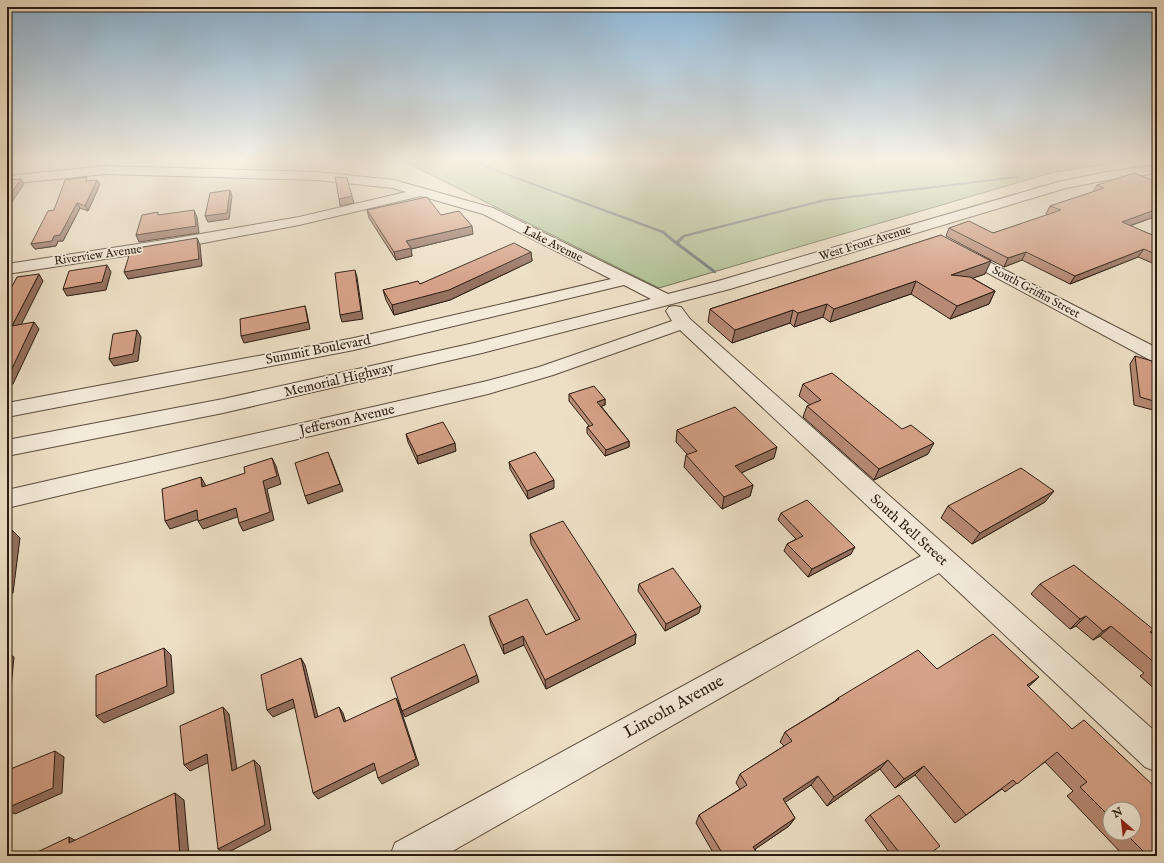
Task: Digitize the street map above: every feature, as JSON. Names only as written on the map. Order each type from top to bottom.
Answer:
[{"type":"street","name":"Riverview Avenue","points":[[7,269],[177,244],[299,221],[390,199]]},
{"type":"street","name":"Lake Avenue","points":[[450,199],[488,212],[667,300]]},
{"type":"street","name":"West Front Avenue","points":[[667,300],[1014,199]]},
{"type":"street","name":"South Griffin Street","points":[[915,228],[1157,356]]},
{"type":"street","name":"Summit Boulevard","points":[[7,410],[354,344],[626,280]]},
{"type":"street","name":"South Bell Street","points":[[667,300],[683,323],[940,559],[1157,754]]},
{"type":"street","name":"Memorial Highway","points":[[7,448],[223,406],[475,349],[667,300]]},
{"type":"street","name":"Jefferson Avenue","points":[[7,499],[488,388],[546,371],[683,323]]},
{"type":"street","name":"Lincoln Avenue","points":[[408,856],[940,559]]},
{"type":"green space","points":[[480,199],[961,199],[659,288]]},
{"type":"building","points":[[58,199],[88,199],[85,206],[77,203],[60,235],[54,236],[52,241],[31,244],[48,211],[54,210]]},
{"type":"building","points":[[209,199],[229,199],[227,213],[205,216]]},
{"type":"building","points":[[417,199],[429,199],[441,215],[459,211],[472,226],[406,241],[411,248],[394,252],[367,210]]},
{"type":"building","points":[[1070,199],[1157,199],[1157,209],[1122,222],[1157,237],[1157,255],[1144,249],[1075,276],[1026,252],[1008,258],[949,228],[969,221],[993,233],[1061,210],[1050,206]]},
{"type":"building","points":[[194,210],[196,226],[136,235],[142,215],[158,212],[158,215]]},
{"type":"building","points":[[941,235],[991,261],[951,275],[970,277],[995,291],[957,306],[916,281],[834,309],[827,304],[798,313],[793,310],[735,330],[710,309]]},
{"type":"building","points":[[197,238],[199,259],[124,272],[131,249]]},
{"type":"building","points":[[514,243],[531,252],[449,290],[392,305],[383,290],[418,281],[420,284]]},
{"type":"building","points":[[107,265],[102,282],[63,289],[69,271]]},
{"type":"building","points":[[355,270],[361,311],[340,315],[335,273]]},
{"type":"building","points":[[39,274],[12,326],[34,322],[7,378],[7,296],[17,277]]},
{"type":"building","points":[[305,306],[308,322],[241,336],[240,319]]},
{"type":"building","points":[[137,330],[133,354],[109,359],[113,334]]},
{"type":"building","points":[[1135,356],[1152,361],[1154,373],[1157,374],[1157,402],[1140,397]]},
{"type":"building","points":[[832,373],[902,429],[911,425],[934,443],[879,469],[807,406],[821,400],[803,384]]},
{"type":"building","points":[[594,386],[605,399],[597,402],[629,441],[606,450],[587,427],[593,425],[569,394]]},
{"type":"building","points":[[735,407],[777,447],[735,466],[753,485],[724,497],[686,455],[697,451],[677,430]]},
{"type":"building","points":[[443,422],[455,443],[417,456],[406,434]]},
{"type":"building","points":[[328,452],[340,484],[305,496],[295,463]]},
{"type":"building","points":[[535,452],[554,480],[527,491],[509,462]]},
{"type":"building","points":[[272,458],[277,476],[263,481],[270,512],[239,523],[236,508],[198,521],[197,510],[165,521],[162,489],[201,477],[202,487],[245,473],[244,467]]},
{"type":"building","points":[[1021,468],[1054,491],[980,533],[948,506]]},
{"type":"building","points":[[807,500],[855,547],[812,569],[787,544],[803,536],[781,513]]},
{"type":"building","points":[[563,521],[636,634],[545,680],[523,636],[503,645],[489,616],[527,599],[546,635],[580,619],[530,534]]},
{"type":"building","points":[[12,530],[7,570],[7,532]]},
{"type":"building","points":[[1074,565],[1154,630],[1150,632],[1157,637],[1157,672],[1152,667],[1156,664],[1111,626],[1103,631],[1086,616],[1080,619],[1040,584]]},
{"type":"building","points":[[673,568],[701,606],[666,624],[639,584]]},
{"type":"building","points":[[993,634],[1039,677],[1027,685],[1072,729],[1084,720],[1157,789],[1157,856],[1148,856],[1133,841],[1142,841],[1142,801],[1102,801],[1102,809],[1080,787],[1087,782],[1057,752],[1017,784],[1013,780],[966,815],[924,766],[904,779],[888,760],[834,797],[818,776],[783,799],[795,818],[753,847],[759,856],[724,856],[699,815],[747,785],[740,774],[792,741],[785,732],[918,650],[937,669]]},
{"type":"building","points":[[464,644],[477,675],[402,711],[391,678]]},
{"type":"building","points":[[164,648],[167,686],[96,716],[96,675]]},
{"type":"building","points":[[301,658],[315,718],[339,707],[344,722],[396,698],[416,759],[378,778],[374,763],[313,793],[293,699],[267,710],[261,675]]},
{"type":"building","points":[[223,707],[232,771],[254,760],[265,825],[218,849],[207,754],[184,765],[180,726]]},
{"type":"building","points":[[55,751],[53,788],[7,808],[8,770]]},
{"type":"building","points":[[175,793],[180,856],[29,856],[69,837],[69,843]]},
{"type":"building","points":[[899,795],[940,846],[927,856],[902,856],[870,815]]},
{"type":"waterway","points":[[574,199],[663,232],[676,243]]},
{"type":"waterway","points":[[676,243],[684,236],[831,199]]},
{"type":"waterway","points":[[676,243],[714,272]]}]
